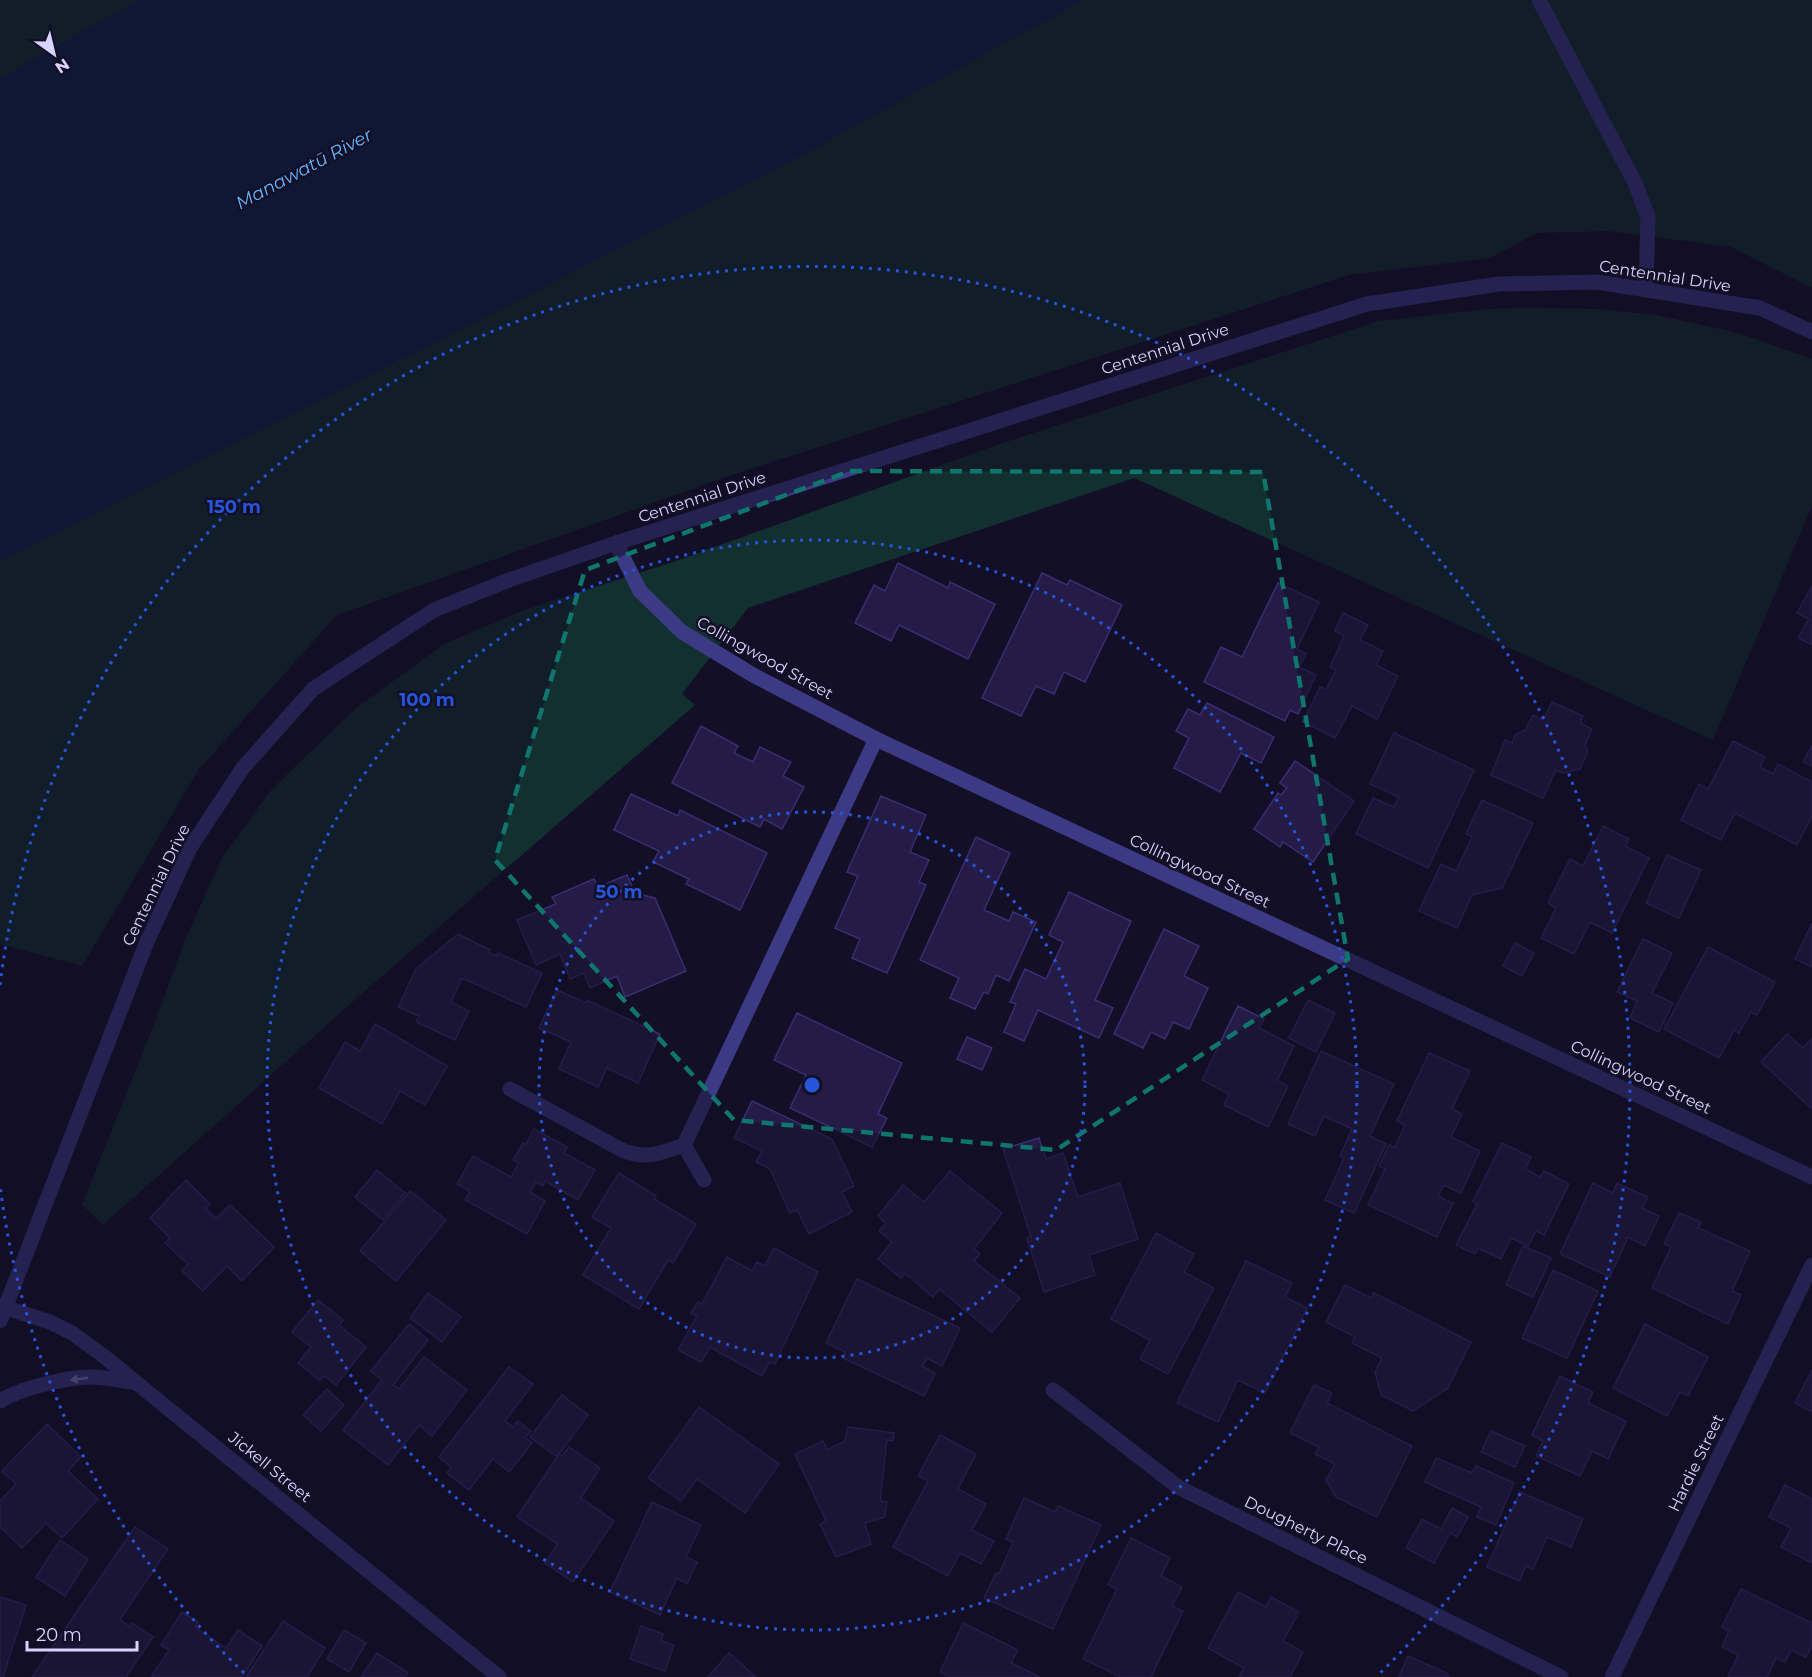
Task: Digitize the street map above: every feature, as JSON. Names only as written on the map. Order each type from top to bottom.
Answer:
[{"type":"street","points":[[1539,0],[1635,183],[1648,217],[1646,290]]},
{"type":"street","name":"Centennial Drive","points":[[2,1312],[146,944],[190,848],[242,769],[313,689],[434,610],[509,580],[616,543],[1367,304],[1499,284],[1598,282],[1760,308],[1812,332]]},
{"type":"street","name":"Collingwood Street","points":[[616,543],[640,591],[682,632],[753,675],[876,739],[1812,1177]]},
{"type":"street","points":[[510,1089],[635,1155],[651,1155],[684,1145],[876,739]]},
{"type":"street","points":[[684,1145],[704,1180]]},
{"type":"street","name":"Hardie Street","points":[[1612,1677],[1812,1265]]},
{"type":"street","name":"Jickell Street","points":[[2,1312],[40,1318],[72,1333],[137,1383],[499,1677]]},
{"type":"street","points":[[0,1401],[12,1394],[54,1382],[94,1377],[137,1383]]},
{"type":"street","name":"Dougherty Place","points":[[1053,1390],[1178,1487],[1561,1677]]},
{"type":"highlighted area","points":[[850,471],[1263,472],[1348,959],[1056,1150],[734,1120],[495,860],[585,570]]},
{"type":"green space","points":[[0,0],[139,0],[0,79]]},
{"type":"green space","points":[[1082,0],[1812,0],[1812,288],[1731,247],[1608,231],[1537,233],[1490,258],[1349,275],[729,476],[337,615],[199,769],[82,966],[0,944],[0,561],[776,169]]},
{"type":"green space","points":[[1488,309],[1598,309],[1656,315],[1738,333],[1812,359],[1812,506],[1713,740],[1134,478],[748,608],[682,694],[695,705],[358,997],[103,1225],[82,1205],[185,940],[222,858],[272,789],[354,710],[444,644],[527,609],[676,561],[997,445],[1379,321]]},
{"type":"water","name":"Manawatū River","points":[[139,0],[1082,0],[776,169],[0,561],[0,79]]},
{"type":"building","points":[[898,563],[948,588],[950,582],[995,604],[968,659],[899,625],[891,641],[855,623],[874,585],[885,591]]},
{"type":"building","points":[[1042,573],[1067,585],[1070,580],[1122,605],[1085,682],[1064,672],[1054,694],[1036,686],[1021,716],[982,698]]},
{"type":"building","points":[[1278,583],[1319,602],[1297,649],[1306,654],[1299,667],[1316,675],[1298,714],[1290,710],[1285,721],[1204,682],[1221,647],[1242,657]]},
{"type":"building","points":[[1812,586],[1812,645],[1798,638],[1809,619],[1797,613]]},
{"type":"building","points":[[1343,613],[1368,625],[1360,640],[1383,651],[1376,665],[1398,676],[1377,719],[1352,706],[1335,738],[1303,722],[1320,687],[1326,689],[1336,670],[1330,667],[1344,636],[1335,631]]},
{"type":"building","points":[[1552,702],[1583,716],[1580,723],[1592,729],[1585,745],[1588,751],[1580,769],[1563,773],[1556,770],[1543,798],[1491,775],[1505,740],[1512,743],[1515,735],[1525,730],[1533,715],[1543,720]]},
{"type":"building","points":[[1207,703],[1274,737],[1261,763],[1241,753],[1220,792],[1174,768],[1189,738],[1176,731],[1188,709],[1200,715]]},
{"type":"building","points":[[701,726],[738,746],[734,753],[753,762],[760,747],[791,762],[783,776],[804,787],[782,829],[764,819],[760,827],[672,783]]},
{"type":"building","points":[[1394,733],[1474,770],[1428,868],[1356,834],[1373,798],[1394,807],[1399,797],[1370,784]]},
{"type":"building","points":[[1733,741],[1765,757],[1760,767],[1773,774],[1778,764],[1812,782],[1812,816],[1797,845],[1735,813],[1721,840],[1681,820],[1699,784],[1708,789]]},
{"type":"building","points":[[1812,745],[1812,766],[1803,762]]},
{"type":"building","points":[[1295,761],[1354,801],[1313,862],[1283,842],[1280,847],[1254,829],[1278,793],[1281,795],[1287,788],[1280,783]]},
{"type":"building","points":[[631,794],[678,816],[680,810],[767,853],[740,910],[686,884],[689,879],[653,862],[659,851],[614,830]]},
{"type":"building","points":[[881,796],[926,815],[910,852],[929,860],[919,882],[926,885],[887,973],[852,958],[860,939],[835,928],[858,876],[847,872]]},
{"type":"building","points":[[1482,800],[1533,823],[1502,888],[1472,895],[1457,928],[1419,911],[1441,864],[1456,871],[1472,837],[1466,834]]},
{"type":"building","points":[[1603,826],[1629,839],[1625,846],[1649,858],[1612,933],[1590,922],[1574,954],[1541,938],[1556,908],[1548,903],[1570,859],[1583,866]]},
{"type":"building","points":[[976,837],[1010,853],[984,910],[1009,921],[1013,912],[1036,922],[1009,981],[996,975],[988,994],[984,992],[975,1009],[950,998],[959,978],[920,960]]},
{"type":"building","points":[[1667,855],[1701,870],[1679,918],[1646,903]]},
{"type":"building","points":[[627,875],[635,893],[655,898],[686,971],[625,997],[617,976],[590,988],[584,973],[570,979],[560,954],[536,965],[517,920],[556,904],[552,897],[594,879],[598,887]]},
{"type":"building","points":[[1069,892],[1131,921],[1095,1000],[1113,1008],[1099,1038],[1038,1010],[1024,1041],[1004,1032],[1016,1004],[1010,1002],[1025,969],[1046,979],[1063,942],[1049,935]]},
{"type":"building","points":[[1812,923],[1812,967],[1795,959]]},
{"type":"building","points":[[1164,929],[1199,946],[1184,976],[1208,988],[1189,1029],[1173,1022],[1165,1039],[1151,1032],[1143,1048],[1114,1034]]},
{"type":"building","points":[[458,934],[490,950],[489,953],[497,956],[498,953],[542,973],[526,1007],[462,978],[451,1002],[469,1011],[455,1040],[416,1022],[419,1016],[398,1007],[416,969]]},
{"type":"building","points":[[1643,939],[1672,953],[1652,993],[1673,1003],[1659,1032],[1630,1018],[1637,1001],[1617,992]]},
{"type":"building","points":[[1515,943],[1534,953],[1522,976],[1503,966]]},
{"type":"building","points":[[1708,947],[1775,982],[1757,1015],[1751,1012],[1739,1033],[1734,1030],[1719,1058],[1664,1029]]},
{"type":"building","points":[[557,990],[586,1003],[587,1000],[660,1034],[638,1083],[607,1068],[598,1087],[559,1069],[571,1042],[539,1028]]},
{"type":"building","points":[[1308,1000],[1335,1013],[1316,1052],[1289,1038]]},
{"type":"building","points":[[1238,1006],[1264,1019],[1259,1028],[1294,1046],[1277,1081],[1288,1086],[1268,1127],[1224,1105],[1229,1094],[1202,1080]]},
{"type":"building","points":[[797,1013],[902,1063],[878,1114],[887,1118],[872,1147],[790,1108],[806,1075],[774,1060]]},
{"type":"building","points":[[375,1024],[447,1066],[425,1105],[400,1091],[382,1124],[319,1088],[345,1042],[360,1051]]},
{"type":"building","points":[[1787,1034],[1803,1048],[1812,1038],[1812,1109],[1761,1062]]},
{"type":"building","points":[[967,1037],[992,1048],[982,1070],[957,1059]]},
{"type":"building","points":[[1321,1051],[1394,1084],[1370,1136],[1386,1144],[1354,1213],[1325,1200],[1344,1158],[1340,1156],[1352,1129],[1324,1116],[1315,1136],[1288,1124]]},
{"type":"building","points":[[1429,1053],[1470,1071],[1452,1109],[1462,1114],[1451,1137],[1480,1151],[1461,1193],[1444,1185],[1438,1196],[1453,1203],[1437,1237],[1368,1205],[1385,1169],[1379,1166],[1389,1145],[1395,1147],[1405,1125],[1397,1121]]},
{"type":"building","points":[[752,1101],[832,1139],[854,1186],[842,1192],[852,1212],[809,1234],[797,1210],[790,1213],[770,1169],[756,1162],[762,1151],[734,1138]]},
{"type":"building","points":[[534,1129],[567,1147],[564,1153],[595,1170],[578,1200],[545,1181],[543,1186],[536,1182],[530,1192],[545,1201],[527,1234],[465,1200],[470,1191],[457,1184],[473,1156],[511,1177],[519,1163],[513,1160]]},
{"type":"building","points":[[1039,1138],[1046,1159],[1063,1153],[1078,1197],[1120,1183],[1138,1239],[1089,1255],[1095,1275],[1044,1292],[1027,1238],[1031,1237],[1003,1149]]},
{"type":"building","points":[[1502,1143],[1531,1157],[1525,1169],[1540,1177],[1544,1171],[1569,1184],[1544,1235],[1536,1231],[1528,1246],[1511,1238],[1501,1259],[1478,1248],[1475,1254],[1456,1245],[1477,1204],[1473,1201]]},
{"type":"building","points":[[377,1170],[405,1193],[383,1220],[355,1197]]},
{"type":"building","points":[[950,1171],[1002,1213],[974,1249],[980,1254],[974,1261],[1020,1298],[992,1332],[939,1289],[933,1297],[905,1273],[901,1278],[878,1259],[892,1242],[879,1231],[886,1223],[878,1216],[903,1185],[924,1202]]},
{"type":"building","points":[[619,1173],[656,1196],[654,1199],[696,1224],[673,1263],[668,1260],[639,1309],[583,1275],[611,1228],[592,1217]]},
{"type":"building","points":[[186,1180],[210,1204],[205,1208],[216,1219],[230,1205],[274,1247],[242,1281],[227,1266],[203,1291],[182,1271],[188,1264],[165,1243],[170,1238],[150,1218]]},
{"type":"building","points":[[1593,1183],[1613,1193],[1617,1183],[1648,1197],[1642,1208],[1659,1216],[1645,1246],[1628,1237],[1610,1277],[1560,1254]]},
{"type":"building","points":[[410,1191],[446,1220],[396,1281],[360,1251]]},
{"type":"building","points":[[1679,1213],[1701,1222],[1698,1228],[1750,1251],[1732,1291],[1741,1295],[1728,1324],[1652,1288],[1671,1247],[1664,1244]]},
{"type":"building","points":[[1156,1233],[1194,1254],[1184,1272],[1214,1288],[1168,1374],[1140,1359],[1150,1340],[1111,1319]]},
{"type":"building","points":[[1523,1246],[1551,1258],[1533,1297],[1506,1285]]},
{"type":"building","points":[[774,1248],[818,1272],[775,1364],[770,1362],[762,1376],[710,1347],[701,1362],[678,1350],[697,1316],[691,1313],[698,1302],[702,1304],[727,1257],[752,1271],[757,1262],[765,1266]]},
{"type":"building","points":[[1246,1261],[1292,1283],[1285,1297],[1307,1308],[1265,1393],[1238,1380],[1218,1422],[1177,1403]]},
{"type":"building","points":[[1553,1270],[1598,1291],[1567,1358],[1522,1338]]},
{"type":"building","points":[[857,1279],[960,1328],[942,1366],[927,1358],[922,1366],[935,1373],[924,1396],[843,1358],[845,1352],[826,1343]]},
{"type":"building","points":[[1345,1285],[1371,1298],[1374,1293],[1471,1342],[1448,1388],[1413,1411],[1381,1395],[1375,1372],[1382,1358],[1352,1343],[1355,1337],[1326,1322]]},
{"type":"building","points":[[428,1293],[461,1317],[442,1342],[410,1318]]},
{"type":"building","points":[[318,1300],[343,1320],[339,1325],[366,1347],[336,1385],[324,1376],[320,1380],[298,1363],[311,1347],[292,1332]]},
{"type":"building","points":[[409,1324],[428,1340],[393,1385],[399,1389],[424,1357],[467,1390],[432,1436],[419,1425],[388,1465],[343,1430],[382,1380],[371,1371]]},
{"type":"building","points":[[1645,1324],[1708,1357],[1688,1396],[1680,1392],[1667,1416],[1613,1388]]},
{"type":"building","points":[[509,1367],[533,1384],[505,1421],[513,1427],[518,1421],[531,1431],[525,1437],[532,1443],[509,1472],[493,1459],[469,1490],[447,1473],[451,1467],[439,1457]]},
{"type":"building","points":[[1812,1370],[1812,1412],[1795,1403]]},
{"type":"building","points":[[1560,1376],[1593,1392],[1588,1403],[1626,1421],[1608,1459],[1592,1451],[1580,1476],[1536,1456],[1543,1441],[1532,1435]]},
{"type":"building","points":[[1314,1385],[1332,1393],[1327,1403],[1412,1446],[1377,1517],[1336,1497],[1326,1480],[1335,1464],[1315,1454],[1319,1447],[1290,1433]]},
{"type":"building","points":[[327,1389],[344,1405],[321,1431],[303,1415]]},
{"type":"building","points":[[562,1395],[588,1415],[557,1457],[530,1437]]},
{"type":"building","points":[[699,1407],[779,1464],[745,1513],[697,1479],[681,1501],[648,1478]]},
{"type":"building","points":[[47,1424],[81,1457],[68,1471],[98,1499],[62,1538],[46,1523],[22,1548],[0,1527],[0,1501],[16,1484],[2,1471]]},
{"type":"building","points":[[848,1427],[894,1433],[893,1441],[887,1440],[880,1501],[887,1502],[885,1517],[865,1523],[871,1544],[836,1557],[820,1524],[826,1521],[795,1454],[823,1441],[827,1450],[845,1441]]},
{"type":"building","points":[[1491,1431],[1525,1446],[1515,1467],[1481,1452]]},
{"type":"building","points":[[940,1435],[976,1454],[958,1489],[986,1504],[972,1530],[994,1541],[981,1564],[960,1553],[948,1576],[893,1547],[928,1481],[918,1476]]},
{"type":"building","points":[[569,1447],[600,1468],[581,1498],[614,1521],[573,1582],[545,1563],[558,1544],[517,1517],[559,1454],[562,1456]]},
{"type":"building","points":[[1436,1458],[1472,1473],[1476,1466],[1514,1483],[1496,1525],[1477,1517],[1481,1507],[1425,1482]]},
{"type":"building","points":[[1785,1485],[1812,1499],[1812,1563],[1781,1547],[1791,1528],[1769,1517]]},
{"type":"building","points":[[1520,1492],[1583,1519],[1571,1547],[1547,1537],[1533,1569],[1526,1566],[1519,1581],[1487,1567]]},
{"type":"building","points":[[1024,1498],[1055,1512],[1058,1506],[1101,1525],[1053,1629],[984,1598],[996,1573],[999,1574],[1013,1542],[1006,1539]]},
{"type":"building","points":[[652,1502],[701,1525],[686,1557],[697,1562],[687,1584],[677,1578],[660,1615],[610,1592]]},
{"type":"building","points":[[1452,1508],[1468,1517],[1457,1537],[1450,1533],[1434,1563],[1406,1548],[1422,1519],[1441,1529]]},
{"type":"building","points":[[135,1527],[168,1549],[120,1619],[130,1627],[132,1623],[153,1637],[126,1677],[32,1677]]},
{"type":"building","points":[[1131,1538],[1170,1558],[1161,1576],[1182,1587],[1172,1606],[1183,1611],[1151,1677],[1121,1677],[1083,1659],[1117,1589],[1108,1585]]},
{"type":"building","points":[[60,1540],[88,1559],[65,1596],[36,1577]]},
{"type":"building","points":[[1741,1589],[1812,1623],[1812,1645],[1806,1657],[1791,1650],[1785,1662],[1776,1658],[1767,1677],[1728,1677],[1738,1655],[1722,1647],[1729,1631],[1722,1627]]},
{"type":"building","points":[[1238,1592],[1266,1607],[1271,1597],[1299,1612],[1283,1641],[1303,1652],[1290,1677],[1239,1677],[1244,1668],[1208,1648]]},
{"type":"building","points":[[0,1597],[26,1605],[3,1677],[0,1677]]},
{"type":"building","points":[[182,1612],[198,1622],[195,1627],[226,1648],[238,1630],[262,1646],[242,1677],[151,1677],[169,1650],[161,1645]]},
{"type":"building","points":[[283,1621],[325,1648],[307,1677],[246,1677]]},
{"type":"building","points":[[963,1623],[1018,1650],[1011,1663],[1040,1677],[950,1677],[940,1672]]},
{"type":"building","points":[[641,1626],[663,1634],[661,1641],[674,1645],[665,1671],[630,1659]]},
{"type":"building","points":[[344,1630],[366,1643],[349,1672],[327,1659]]},
{"type":"building","points":[[377,1653],[408,1673],[405,1677],[361,1677]]},
{"type":"building","points":[[729,1653],[756,1677],[708,1677]]},
{"type":"building","points":[[1408,1656],[1447,1673],[1446,1675],[1450,1677],[1399,1677]]}]
